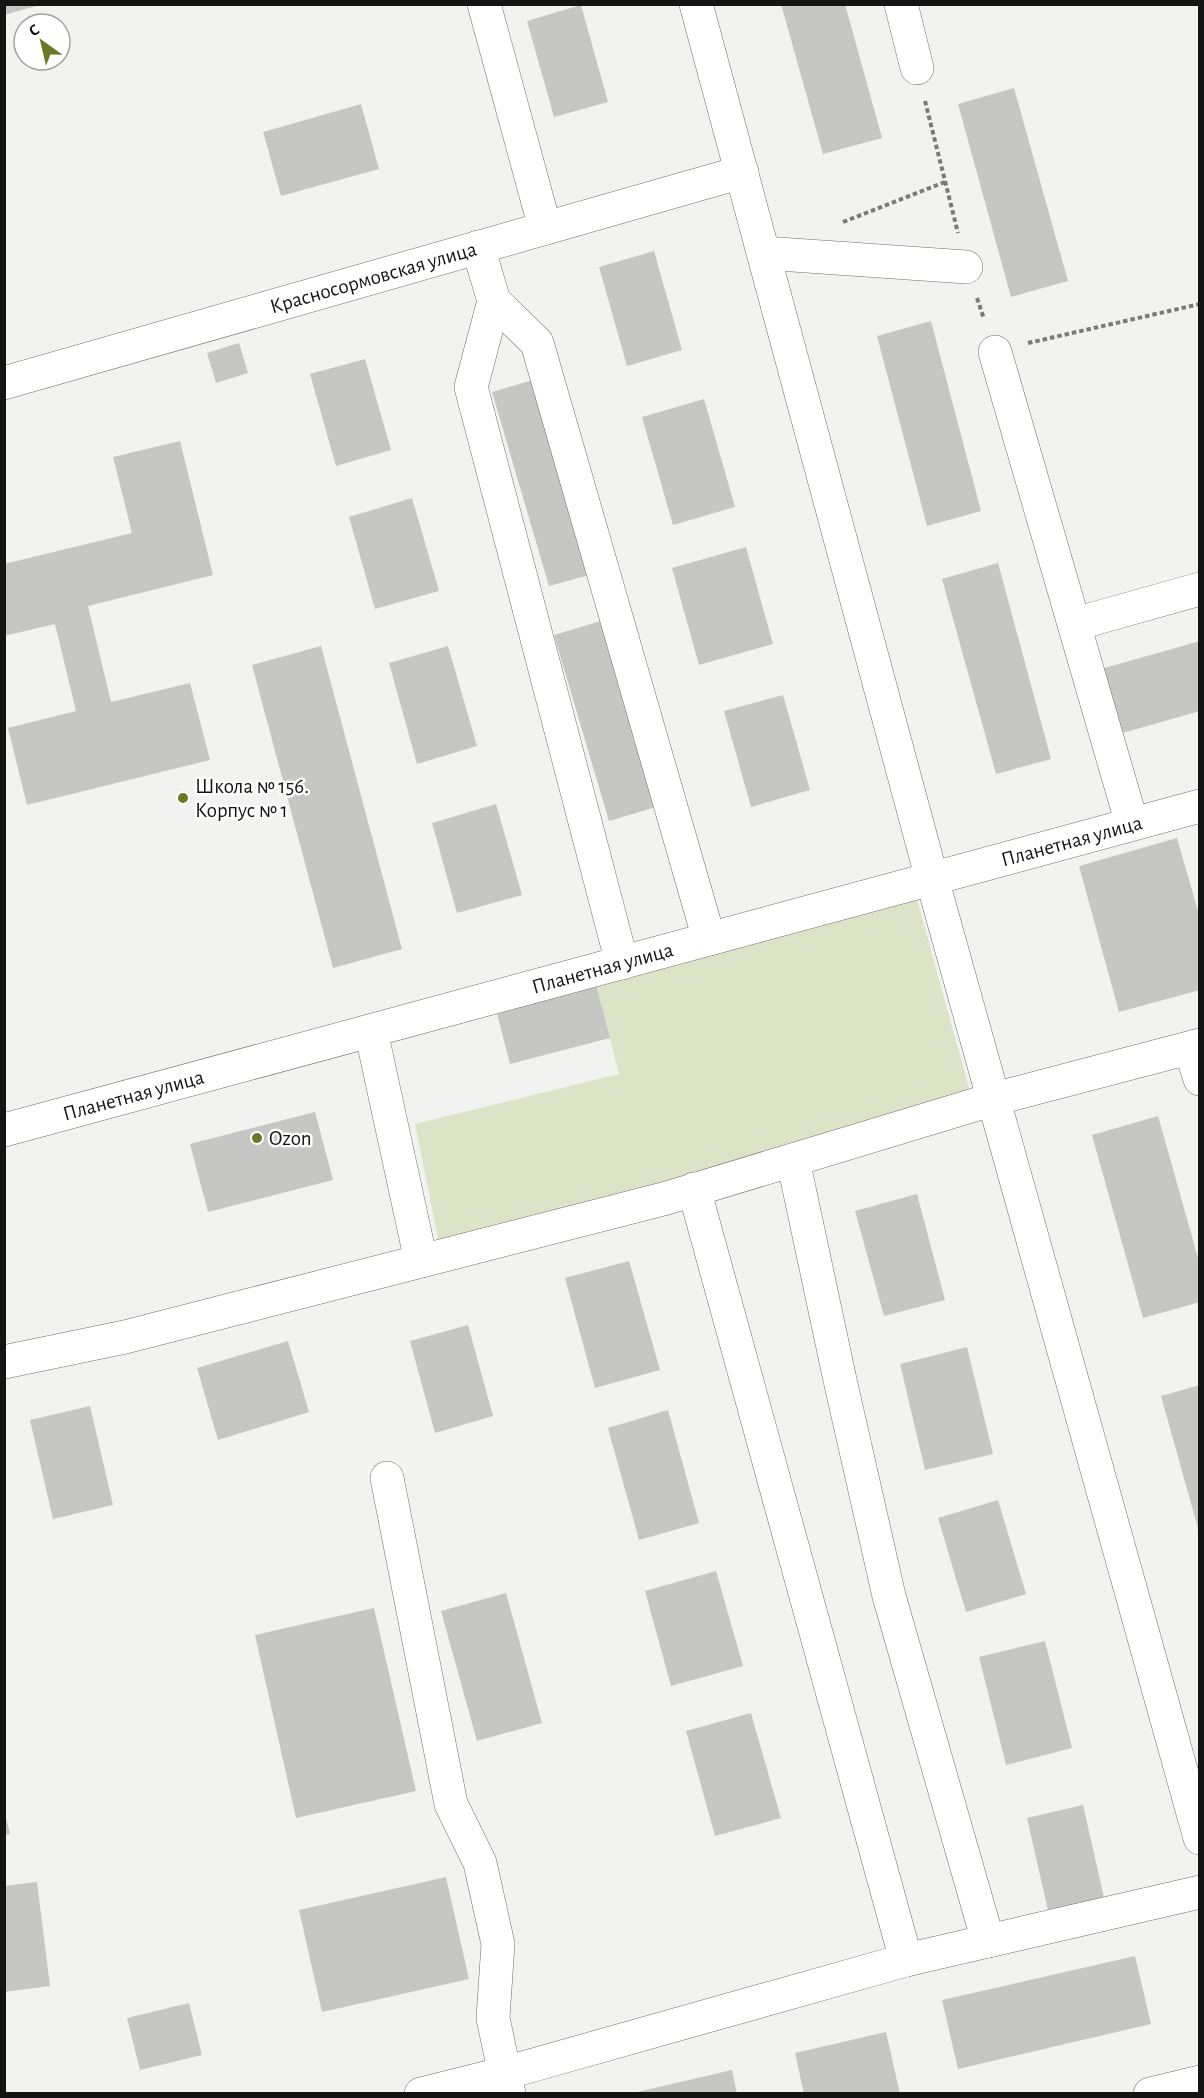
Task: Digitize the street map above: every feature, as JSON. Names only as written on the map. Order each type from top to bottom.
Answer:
[{"type":"street","points":[[484,4],[544,228]]},
{"type":"street","points":[[696,4],[932,879],[1200,1838]]},
{"type":"street","points":[[902,4],[917,68]]},
{"type":"street","name":"Красносормовская улица","points":[[4,383],[742,172]]},
{"type":"street","points":[[478,246],[495,301],[537,343],[709,939]]},
{"type":"street","points":[[764,253],[966,267]]},
{"type":"street","points":[[495,301],[471,387],[622,963]]},
{"type":"street","points":[[995,352],[1132,824]]},
{"type":"street","points":[[1075,624],[1200,589]]},
{"type":"street","name":"Планетная улица","points":[[4,1130],[1200,806]]},
{"type":"street","points":[[371,1031],[421,1261]]},
{"type":"street","points":[[4,1362],[125,1337],[694,1190],[994,1099],[1195,1047],[1200,1079]]},
{"type":"street","points":[[793,1160],[840,1380],[890,1596],[988,1941]]},
{"type":"street","points":[[694,1190],[906,1960]]},
{"type":"street","points":[[387,1478],[451,1804],[480,1863],[498,1944],[493,2018],[507,2083]]},
{"type":"street","points":[[421,2094],[507,2083],[906,1960],[1200,1892]]},
{"type":"street","points":[[1150,2094],[1200,2082]]},
{"type":"path","points":[[917,68],[966,267],[995,352],[1116,321],[1200,304]]},
{"type":"path","points":[[839,224],[945,182]]},
{"type":"green space","points":[[916,896],[970,1092],[649,1188],[439,1243],[415,1124],[619,1074],[595,981]]},
{"type":"building","points":[[4,4],[40,4],[40,5],[4,15]]},
{"type":"building","points":[[781,4],[845,4],[882,138],[823,154]]},
{"type":"building","points":[[581,5],[608,102],[554,117],[527,21]]},
{"type":"building","points":[[1014,88],[1068,281],[1011,297],[958,104]]},
{"type":"building","points":[[361,104],[379,169],[281,196],[263,132]]},
{"type":"building","points":[[654,251],[682,350],[627,366],[599,267]]},
{"type":"building","points":[[931,321],[981,511],[927,526],[877,336]]},
{"type":"building","points":[[239,343],[248,373],[216,383],[207,353]]},
{"type":"building","points":[[365,359],[391,450],[336,466],[310,374]]},
{"type":"building","points":[[533,380],[589,575],[549,586],[492,392]]},
{"type":"building","points":[[704,399],[735,507],[673,525],[642,417]]},
{"type":"building","points":[[180,441],[213,575],[88,606],[111,702],[190,683],[210,760],[27,805],[8,728],[76,711],[55,624],[4,636],[4,564],[132,533],[113,457]]},
{"type":"building","points":[[412,498],[439,591],[375,609],[349,517]]},
{"type":"building","points":[[746,547],[773,644],[699,665],[672,568]]},
{"type":"building","points":[[998,563],[1051,759],[996,774],[942,579]]},
{"type":"building","points":[[601,621],[656,807],[609,821],[554,635]]},
{"type":"building","points":[[1200,641],[1200,711],[1119,734],[1101,669]]},
{"type":"building","points":[[321,646],[402,949],[333,968],[252,665]]},
{"type":"building","points":[[448,646],[477,746],[417,764],[389,663]]},
{"type":"building","points":[[783,695],[810,790],[751,807],[724,711]]},
{"type":"building","points":[[496,804],[522,895],[457,913],[432,823]]},
{"type":"building","points":[[1177,838],[1200,918],[1200,990],[1119,1012],[1079,866]]},
{"type":"building","points":[[595,981],[610,1038],[510,1064],[495,1006]]},
{"type":"building","points":[[315,1112],[333,1180],[208,1212],[190,1144]]},
{"type":"building","points":[[1158,1116],[1200,1265],[1200,1302],[1143,1318],[1092,1135]]},
{"type":"building","points":[[917,1194],[945,1300],[884,1316],[855,1211]]},
{"type":"building","points":[[629,1261],[660,1370],[595,1388],[565,1278]]},
{"type":"building","points":[[468,1325],[493,1416],[435,1433],[410,1341]]},
{"type":"building","points":[[288,1341],[309,1412],[218,1440],[197,1368]]},
{"type":"building","points":[[967,1347],[993,1454],[925,1470],[900,1364]]},
{"type":"building","points":[[1200,1385],[1200,1532],[1199,1532],[1161,1396]]},
{"type":"building","points":[[90,1406],[113,1505],[53,1519],[30,1420]]},
{"type":"building","points":[[668,1410],[699,1523],[639,1540],[608,1428]]},
{"type":"building","points":[[998,1500],[1026,1594],[966,1612],[938,1518]]},
{"type":"building","points":[[716,1571],[743,1666],[671,1686],[645,1591]]},
{"type":"building","points":[[506,1593],[542,1723],[477,1741],[441,1611]]},
{"type":"building","points":[[374,1608],[416,1791],[296,1818],[255,1635]]},
{"type":"building","points":[[1045,1641],[1072,1748],[1006,1765],[979,1657]]},
{"type":"building","points":[[751,1713],[781,1818],[715,1836],[686,1731]]},
{"type":"building","points":[[1083,1805],[1105,1902],[1049,1915],[1027,1818]]},
{"type":"building","points":[[4,1810],[10,1834],[4,1835]]},
{"type":"building","points":[[446,1877],[469,1979],[322,2012],[299,1910]]},
{"type":"building","points":[[37,1882],[50,1986],[4,1992],[4,1886]]},
{"type":"building","points":[[1135,1956],[1151,2024],[958,2069],[942,2000]]},
{"type":"building","points":[[189,2003],[202,2055],[140,2070],[127,2018]]},
{"type":"building","points":[[886,2032],[900,2094],[804,2094],[795,2053]]},
{"type":"building","points":[[732,2070],[737,2094],[633,2094],[633,2093]]},
{"type":"place","name":"Школа № 156. Корпус № 1","points":[[183,798]]},
{"type":"place","name":"Ozon","points":[[257,1138]]}]
